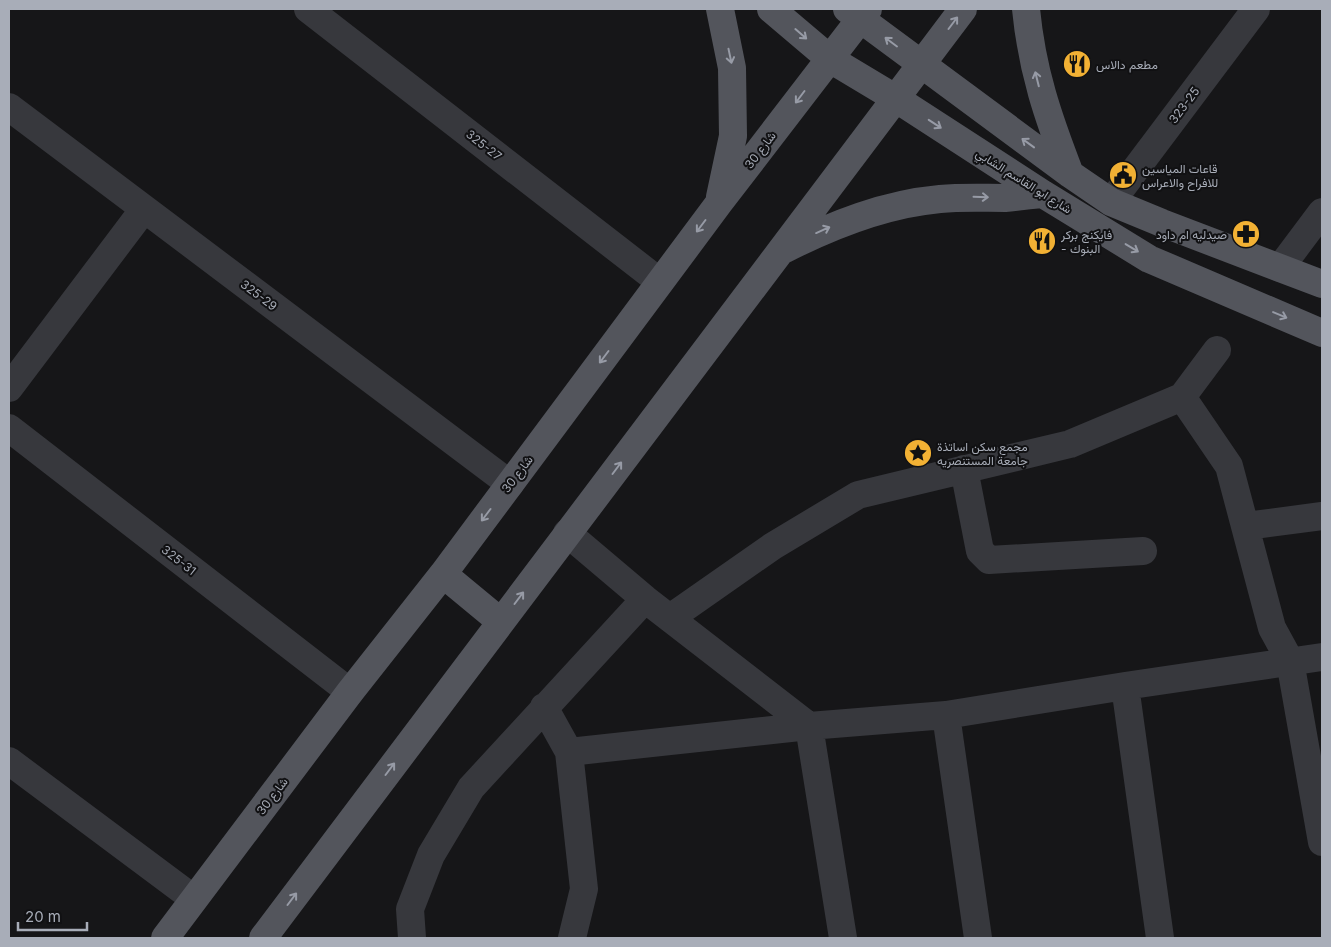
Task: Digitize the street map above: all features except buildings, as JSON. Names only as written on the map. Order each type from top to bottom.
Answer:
[{"type":"main road","points":[[719,203],[732,136],[732,68],[720,9]]},
{"type":"main road","name":"شارع ابو القاسم الشابي","points":[[772,9],[830,58],[1042,194],[1150,259],[1322,333]]},
{"type":"main road","points":[[263,938],[894,98],[963,9]]},
{"type":"main road","points":[[1026,9],[1029,39],[1037,79],[1070,174]]},
{"type":"main road","name":"شارع 30","points":[[165,938],[350,692],[443,574],[719,203],[830,58],[858,12]]},
{"type":"main road","points":[[858,12],[921,64],[1111,202],[1322,284]]},
{"type":"main road","points":[[779,252],[840,223],[872,212],[905,204],[946,198],[1005,198],[1042,194]]},
{"type":"main road","points":[[443,574],[501,622]]},
{"type":"street","name":"325-27","points":[[308,9],[660,282]]},
{"type":"street","name":"323-25","points":[[1111,202],[1256,9]]},
{"type":"street","name":"325-29","points":[[9,107],[510,484]]},
{"type":"street","points":[[9,388],[144,209]]},
{"type":"street","points":[[1280,268],[1322,212]]},
{"type":"street","points":[[670,618],[773,546],[858,494],[1070,444],[1182,397],[1217,350]]},
{"type":"street","points":[[1182,397],[1229,466],[1272,628],[1290,661],[1322,842]]},
{"type":"street","name":"325-31","points":[[9,428],[350,692]]},
{"type":"street","points":[[964,470],[980,550],[989,560],[1143,551]]},
{"type":"street","points":[[1246,526],[1322,516]]},
{"type":"street","points":[[567,533],[645,599],[809,726],[843,938]]},
{"type":"street","points":[[412,938],[410,909],[431,855],[471,788],[645,599]]},
{"type":"street","points":[[569,752],[809,726],[946,715],[1322,656]]},
{"type":"street","points":[[1125,686],[1160,938]]},
{"type":"street","points":[[544,707],[569,752],[584,889],[572,938]]},
{"type":"street","points":[[946,715],[978,938]]},
{"type":"street","points":[[9,761],[194,899]]},
{"type":"place","name":"مطعم دالاس","points":[[1077,64]]},
{"type":"place","name":"قاعات المياسين للافراح والاعراس","points":[[1123,175]]},
{"type":"place","name":"صيدليه ام داود","points":[[1246,234]]},
{"type":"place","name":"فايكنج بركر - البنوك","points":[[1042,241]]},
{"type":"place","name":"مجمع سكن اساتذة جامعة المستنصريه","points":[[918,453]]}]
